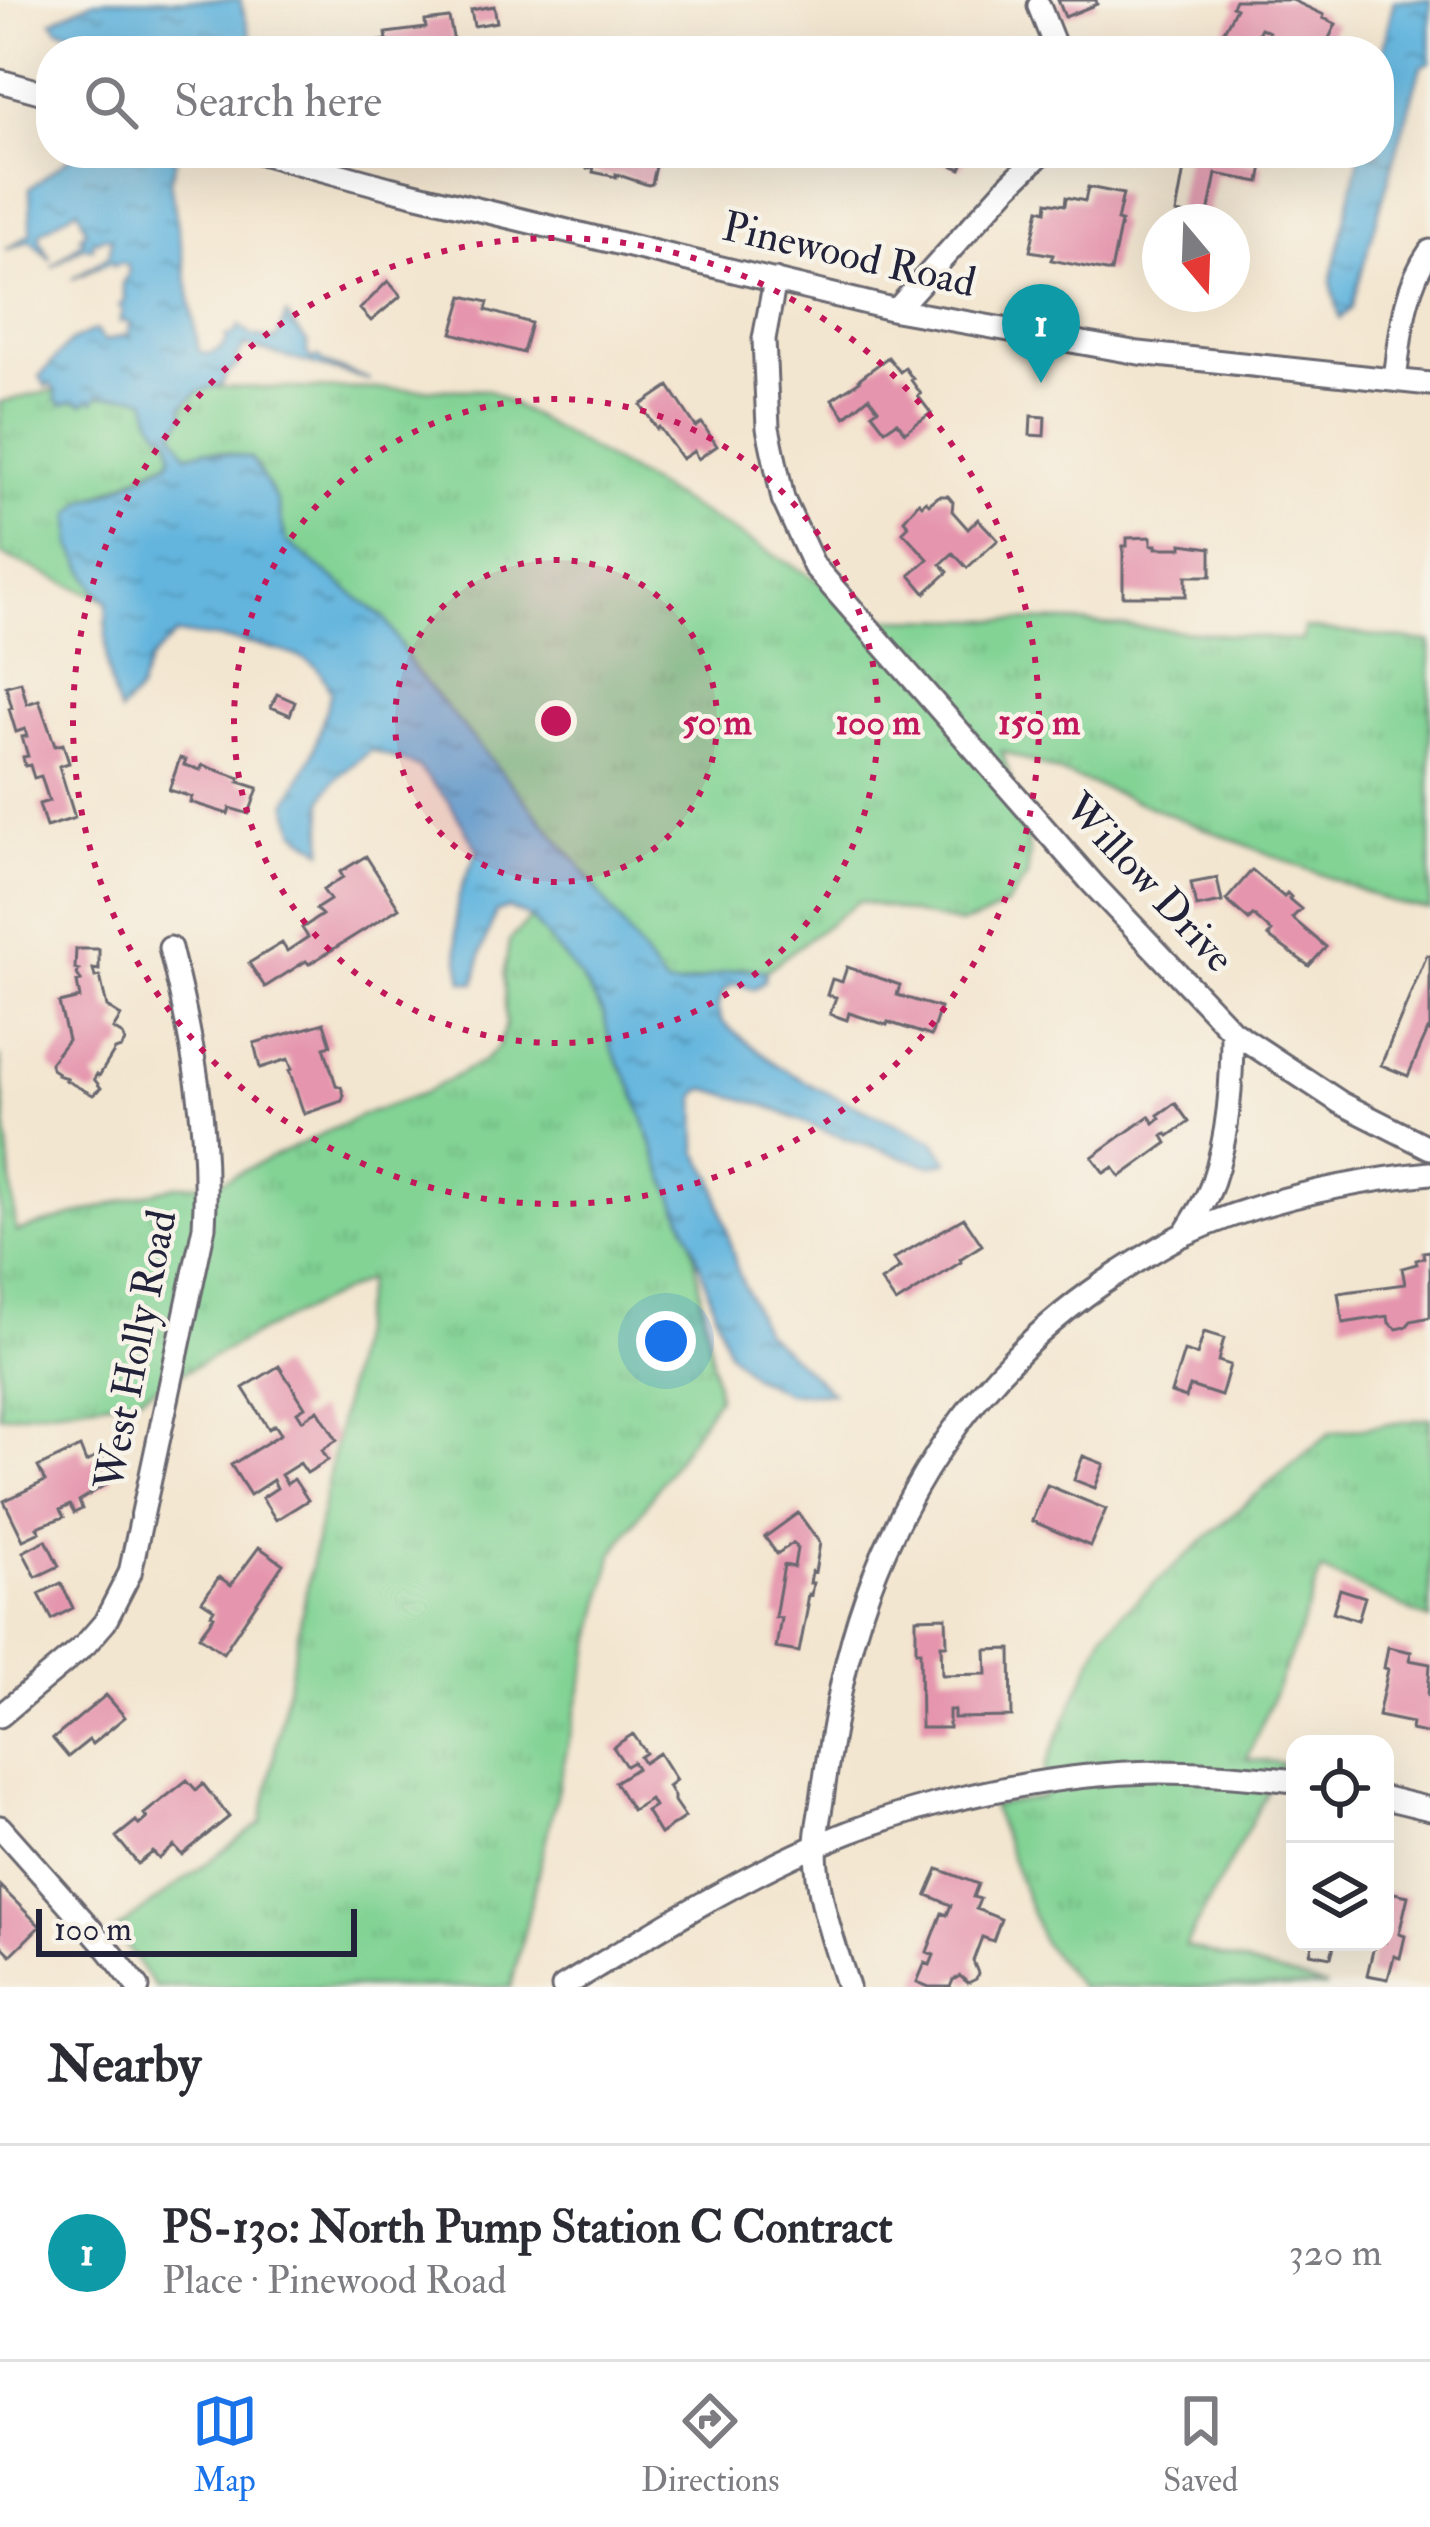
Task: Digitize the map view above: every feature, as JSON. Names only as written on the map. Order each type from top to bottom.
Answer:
[{"type":"street","points":[[1039,6],[1051,36]]},
{"type":"street","name":"Pinewood Road","points":[[315,168],[896,310],[1132,352],[1430,384]]},
{"type":"street","points":[[896,310],[1027,168]]},
{"type":"street","points":[[1395,380],[1406,304],[1430,250]]},
{"type":"street","name":"Willow Drive","points":[[775,280],[764,339],[768,428],[783,499],[814,566],[1093,884],[1232,1031],[1341,1103],[1430,1148]]},
{"type":"street","name":"West Holly Road","points":[[0,1716],[86,1645],[105,1622],[130,1573],[204,1227],[207,1186],[205,1127],[170,948]]},
{"type":"street","points":[[1184,1235],[1211,1188],[1224,1138],[1232,1031]]},
{"type":"street","points":[[848,1987],[822,1894],[816,1846],[832,1731],[860,1611],[897,1523],[938,1450],[1006,1364],[1042,1329],[1083,1296],[1184,1235],[1282,1200],[1358,1182],[1430,1173]]},
{"type":"street","points":[[563,1987],[760,1871],[886,1820],[958,1799],[1103,1775],[1157,1772],[1286,1780]]},
{"type":"street","points":[[1394,1800],[1430,1809]]},
{"type":"street","points":[[0,1827],[138,1987]]},
{"type":"green space","points":[[76,386],[488,390],[885,619],[1066,621],[1302,641],[1304,628],[1430,642],[1430,910],[1390,902],[1002,751],[1030,854],[1027,877],[1006,905],[960,924],[859,901],[766,971],[743,967],[671,988],[577,862],[412,667],[386,620],[286,541],[277,501],[251,458],[202,451],[157,466],[84,501],[94,588],[107,601],[0,554],[0,402]]},
{"type":"green space","points":[[531,918],[582,979],[604,1015],[611,1048],[633,1088],[692,1241],[718,1397],[613,1554],[511,1987],[155,1987],[116,1930],[261,1823],[367,1280],[138,1397],[0,1416],[0,1055],[16,1232],[175,1186],[219,1182],[365,1114],[424,1093],[485,1060],[498,1047],[506,1025],[504,975],[509,941]]},
{"type":"green space","points":[[1430,1418],[1430,1620],[1321,1570],[1247,1759],[1283,1763],[1185,1946],[1327,1987],[1080,1987],[1042,1941],[992,1806],[1044,1797],[1045,1767],[1104,1633],[1239,1509],[1330,1433]]},
{"type":"water","points":[[240,0],[251,36],[93,36],[58,29],[52,21],[93,1]]},
{"type":"water","points":[[1394,0],[1430,0],[1430,62],[1421,66],[1394,160],[1394,36],[1386,36]]},
{"type":"water","points":[[56,168],[174,168],[170,181],[199,351],[217,351],[239,326],[252,336],[276,340],[286,315],[307,342],[312,360],[318,357],[370,380],[246,346],[222,384],[198,392],[183,405],[184,416],[174,432],[187,455],[205,450],[251,458],[277,501],[286,541],[386,620],[412,667],[577,862],[665,985],[737,970],[766,971],[765,981],[754,989],[735,983],[724,990],[717,1008],[722,1022],[777,1065],[815,1087],[934,1141],[948,1161],[930,1166],[708,1089],[696,1096],[697,1152],[713,1177],[737,1269],[764,1331],[832,1393],[787,1393],[752,1376],[728,1351],[633,1088],[611,1048],[604,1015],[582,979],[531,918],[508,908],[496,912],[475,983],[463,981],[456,914],[478,851],[449,802],[418,767],[372,750],[326,793],[323,851],[296,832],[287,803],[312,756],[331,692],[316,667],[271,648],[176,634],[150,660],[139,691],[120,713],[108,672],[107,601],[94,588],[72,546],[71,514],[84,501],[169,462],[172,454],[169,437],[156,426],[146,399],[98,396],[94,402],[62,405],[40,376],[70,342],[95,330],[104,341],[130,338],[132,324],[120,322],[127,264],[114,266],[112,261],[72,279],[109,256],[112,238],[93,239],[93,248],[82,247],[52,267],[84,240],[80,236],[86,231],[78,208],[40,233],[51,260],[30,240],[6,250],[31,233],[30,188]]},
{"type":"water","points":[[1357,168],[1392,168],[1351,309],[1340,318],[1331,282]]},
{"type":"building","points":[[1058,0],[1096,0],[1097,4],[1065,17]]},
{"type":"building","points":[[1235,0],[1292,0],[1336,24],[1330,36],[1270,36],[1261,28],[1257,36],[1221,36],[1236,8],[1232,6]]},
{"type":"building","points":[[494,6],[497,22],[474,26],[471,10]]},
{"type":"building","points":[[449,18],[453,36],[386,36],[426,28],[425,21]]},
{"type":"building","points":[[594,168],[656,168],[648,185],[593,172]]},
{"type":"building","points":[[1184,168],[1262,168],[1260,182],[1216,174],[1210,204],[1178,204]]},
{"type":"building","points":[[1088,187],[1123,194],[1111,272],[1030,251],[1039,209],[1046,211],[1047,202],[1065,205],[1066,197],[1085,201]]},
{"type":"building","points":[[388,281],[401,296],[371,321],[360,309]]},
{"type":"building","points":[[463,296],[488,302],[486,310],[531,323],[523,353],[452,333]]},
{"type":"building","points":[[888,357],[900,372],[905,368],[931,413],[905,432],[897,422],[885,430],[872,413],[878,409],[869,397],[845,417],[832,399]]},
{"type":"building","points":[[669,386],[696,427],[702,423],[717,446],[698,459],[694,451],[682,459],[641,405]]},
{"type":"building","points":[[1031,416],[1045,417],[1044,436],[1030,435]]},
{"type":"building","points":[[948,496],[952,511],[968,529],[978,519],[998,540],[967,568],[953,553],[941,564],[948,572],[925,593],[910,575],[928,559],[903,532],[909,526],[904,520],[919,502],[929,504]]},
{"type":"building","points":[[1151,537],[1156,548],[1182,548],[1182,544],[1211,548],[1211,576],[1186,576],[1186,596],[1123,596],[1123,546],[1127,538]]},
{"type":"building","points":[[21,682],[27,704],[39,700],[55,746],[63,744],[69,763],[59,766],[75,818],[46,827],[39,804],[49,801],[41,776],[34,778],[30,765],[25,766],[23,757],[28,756],[22,737],[27,736],[25,729],[16,732],[9,709],[6,686]]},
{"type":"building","points":[[277,694],[295,702],[290,715],[271,707]]},
{"type":"building","points":[[180,758],[186,760],[184,765],[201,770],[202,765],[258,788],[249,814],[230,808],[228,814],[169,790]]},
{"type":"building","points":[[366,856],[399,908],[265,987],[249,963],[282,943],[287,951],[308,937],[302,928],[322,915],[316,909],[330,900],[323,890]]},
{"type":"building","points":[[1252,870],[1284,897],[1287,893],[1291,897],[1301,909],[1292,918],[1326,947],[1309,966],[1268,936],[1272,932],[1253,915],[1249,920],[1226,900]]},
{"type":"building","points":[[1217,878],[1222,902],[1196,907],[1191,883]]},
{"type":"building","points":[[76,949],[99,949],[95,977],[100,976],[107,1007],[121,1016],[113,1029],[125,1042],[97,1074],[94,1079],[101,1088],[93,1095],[57,1075],[50,1063],[68,1040],[59,1003],[80,998]]},
{"type":"building","points":[[1427,955],[1430,1031],[1408,1076],[1381,1065]]},
{"type":"building","points":[[847,967],[900,985],[897,995],[940,1008],[931,1036],[849,1013],[847,1020],[830,1014],[836,997],[827,995],[832,979],[842,982]]},
{"type":"building","points":[[324,1023],[331,1045],[324,1047],[344,1095],[342,1101],[304,1114],[288,1059],[260,1068],[254,1043]]},
{"type":"building","points":[[1175,1103],[1189,1122],[1163,1136],[1167,1143],[1120,1177],[1113,1167],[1104,1173],[1092,1157],[1149,1116],[1154,1123]]},
{"type":"building","points":[[964,1218],[982,1245],[896,1303],[881,1281],[900,1268],[893,1259]]},
{"type":"building","points":[[1430,1251],[1430,1317],[1397,1329],[1388,1316],[1343,1323],[1338,1293],[1405,1284],[1402,1268],[1417,1264],[1423,1252]]},
{"type":"building","points":[[1204,1332],[1224,1338],[1218,1361],[1230,1365],[1221,1396],[1190,1386],[1186,1398],[1171,1393],[1184,1351],[1197,1355]]},
{"type":"building","points":[[279,1366],[305,1407],[297,1412],[302,1420],[318,1410],[337,1440],[322,1450],[328,1460],[307,1473],[300,1463],[281,1475],[287,1484],[294,1479],[308,1500],[276,1520],[262,1498],[277,1488],[273,1480],[250,1495],[231,1465],[281,1434],[275,1425],[269,1429],[243,1388]]},
{"type":"building","points":[[80,1447],[86,1462],[101,1455],[113,1480],[79,1501],[82,1509],[74,1513],[70,1505],[60,1510],[64,1517],[37,1527],[40,1532],[23,1540],[4,1501],[45,1481],[38,1467]]},
{"type":"building","points":[[1083,1456],[1104,1464],[1095,1488],[1074,1480]]},
{"type":"building","points":[[1047,1485],[1106,1509],[1090,1546],[1032,1521]]},
{"type":"building","points":[[798,1513],[820,1543],[799,1652],[776,1648],[781,1618],[775,1617],[784,1565],[794,1567],[797,1548],[793,1543],[777,1554],[765,1537]]},
{"type":"building","points":[[46,1540],[59,1566],[36,1577],[23,1552]]},
{"type":"building","points":[[259,1547],[283,1564],[223,1653],[199,1636],[214,1616],[214,1609],[202,1601],[219,1577],[231,1585]]},
{"type":"building","points":[[61,1583],[73,1608],[52,1619],[39,1594]]},
{"type":"building","points":[[1340,1589],[1365,1597],[1358,1620],[1333,1612]]},
{"type":"building","points":[[946,1617],[942,1675],[987,1674],[986,1650],[1011,1649],[1012,1717],[954,1718],[954,1710],[949,1710],[949,1728],[921,1728],[916,1618]]},
{"type":"building","points":[[1388,1647],[1411,1652],[1409,1660],[1430,1664],[1430,1734],[1411,1730],[1412,1723],[1378,1716]]},
{"type":"building","points":[[106,1695],[125,1717],[68,1757],[53,1739]]},
{"type":"building","points":[[633,1734],[646,1753],[640,1757],[644,1763],[659,1753],[676,1780],[668,1786],[685,1817],[660,1834],[646,1811],[654,1806],[650,1799],[632,1810],[615,1782],[637,1768],[633,1762],[626,1766],[613,1747]]},
{"type":"building","points":[[187,1780],[196,1790],[203,1784],[229,1817],[182,1855],[174,1846],[159,1859],[153,1852],[138,1864],[116,1837],[136,1821],[139,1825],[147,1818],[144,1814]]},
{"type":"building","points":[[938,1869],[978,1884],[973,1897],[980,1899],[976,1909],[1001,1919],[993,1941],[982,1937],[973,1961],[976,1979],[968,1983],[960,1976],[950,1987],[917,1982],[925,1963],[930,1965],[934,1955],[927,1952],[942,1913],[947,1915],[951,1905],[927,1895]]},
{"type":"building","points":[[0,1886],[40,1926],[11,1955],[0,1944]]},
{"type":"building","points":[[1394,1893],[1408,1896],[1399,1934],[1405,1936],[1400,1958],[1394,1956],[1388,1979],[1367,1975],[1373,1951],[1394,1951]]},
{"type":"place","name":"PS-130: North Pump Station C Contract","points":[[1041,383]]}]
